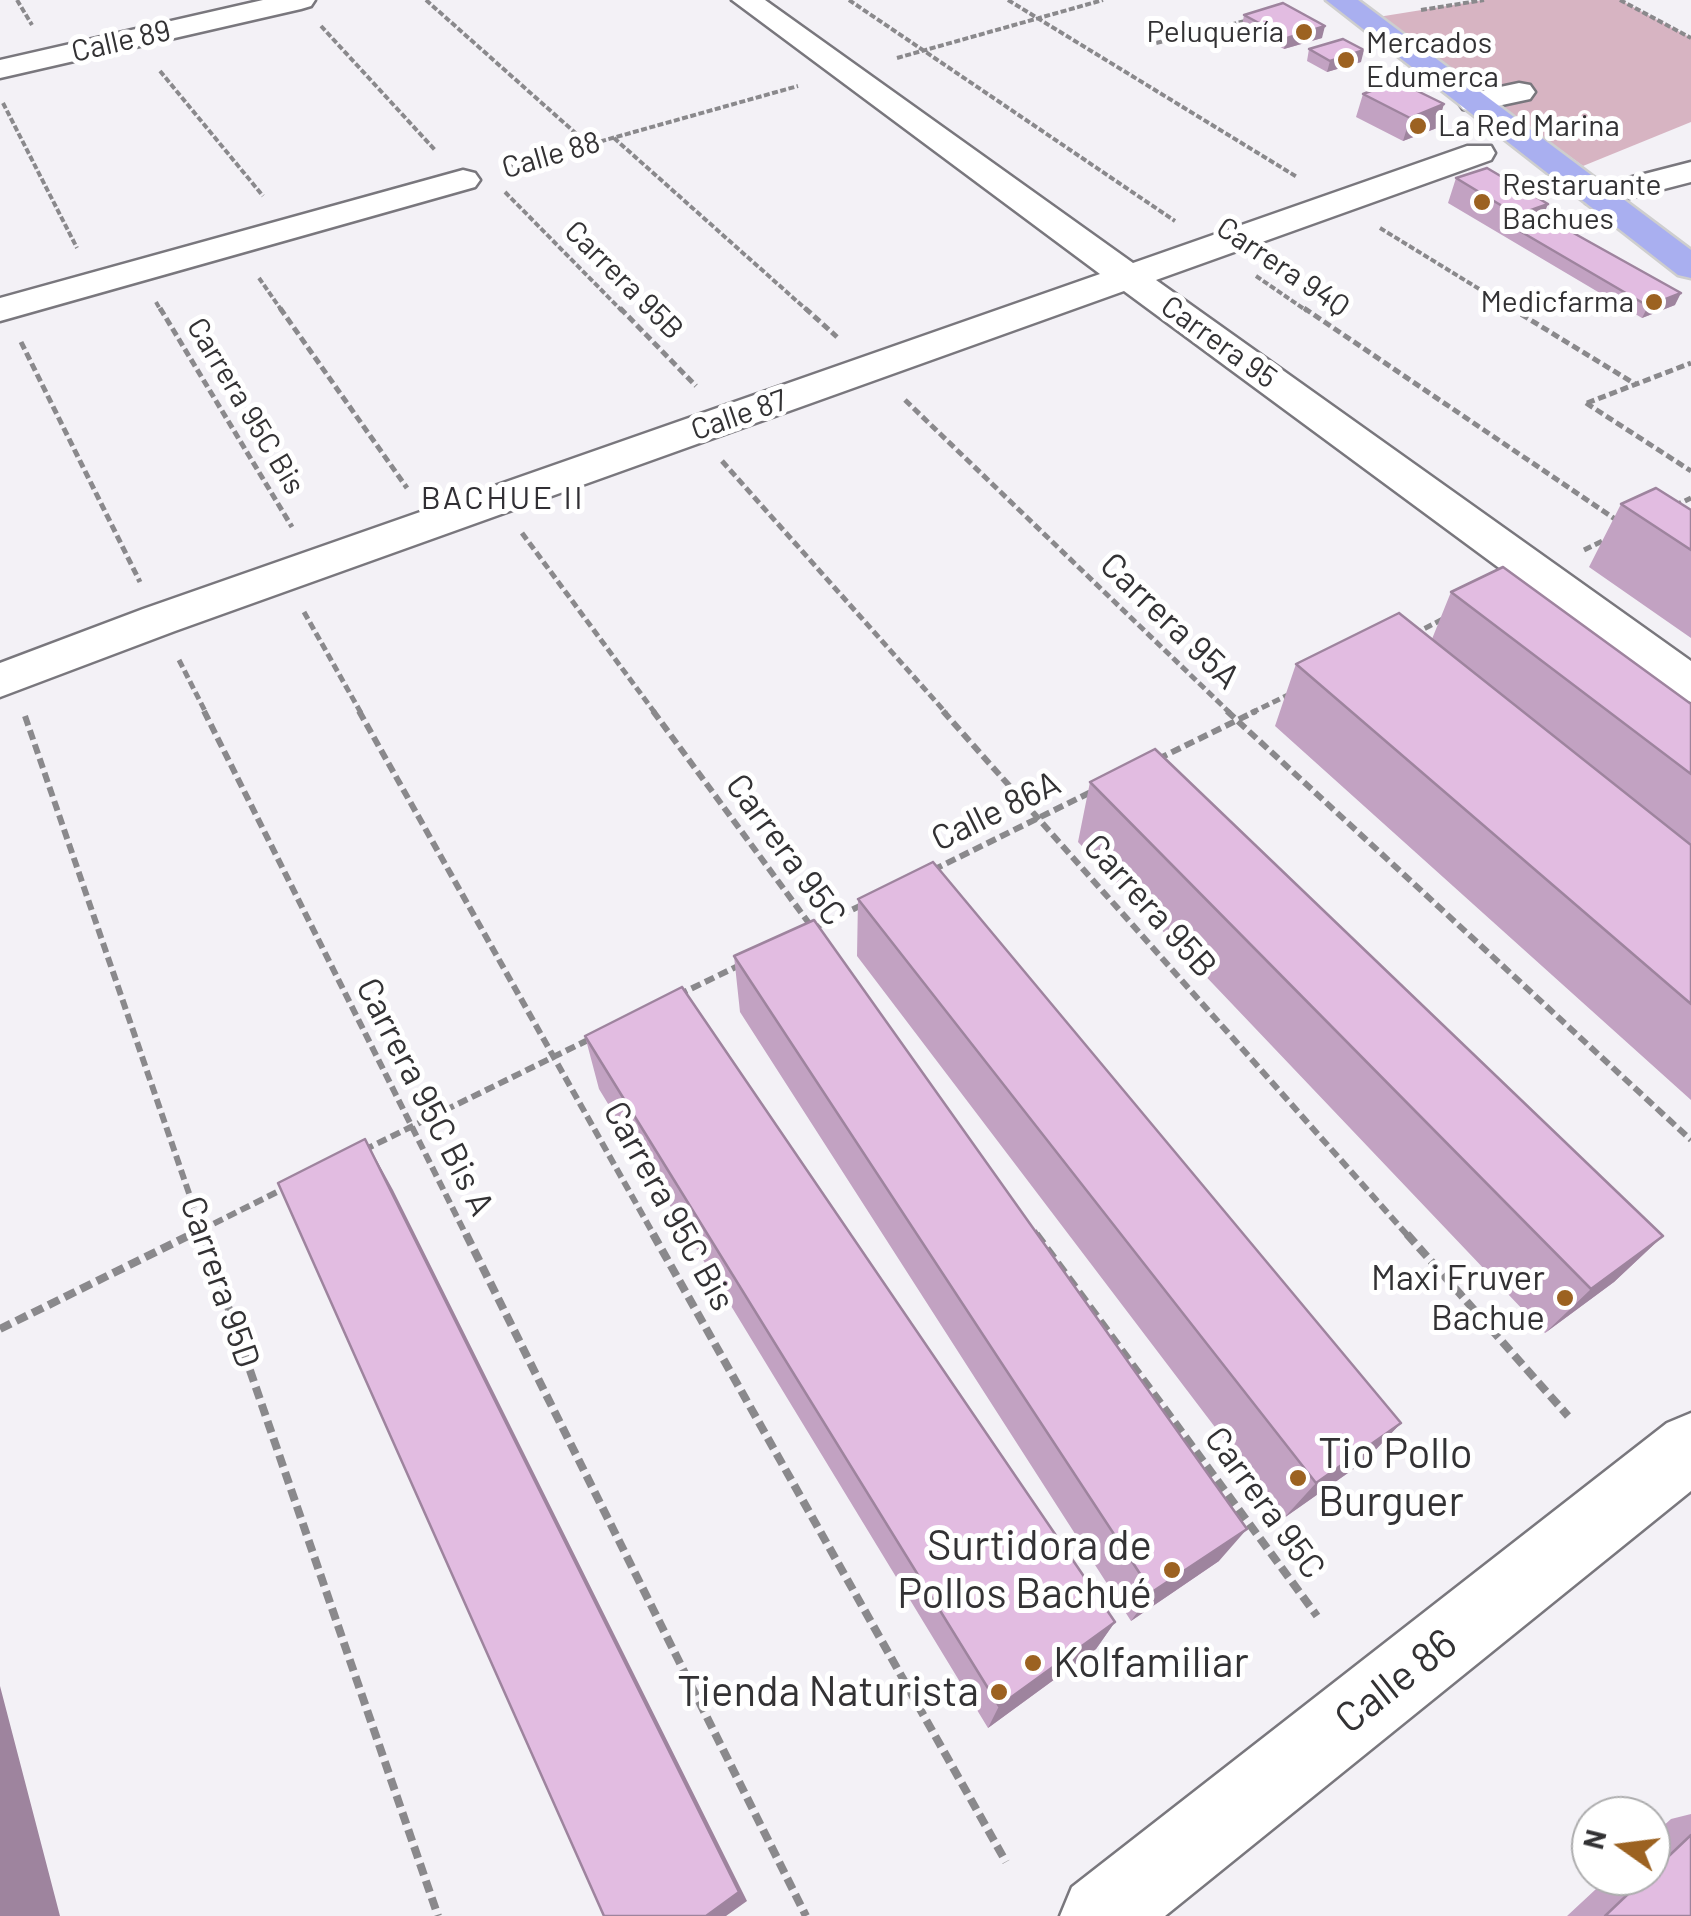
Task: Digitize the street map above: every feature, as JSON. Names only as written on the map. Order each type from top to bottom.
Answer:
[{"type":"main road","points":[[1340,0],[1691,267]]},
{"type":"street","name":"Calle 89","points":[[0,69],[299,0]]},
{"type":"street","name":"Carrera 95","points":[[746,0],[1691,685]]},
{"type":"street","points":[[1474,102],[1518,92]]},
{"type":"street","name":"Calle 87","points":[[4,669],[159,620],[1479,154]]},
{"type":"street","points":[[1598,196],[1691,172]]},
{"type":"street","name":"Calle 88","points":[[2,310],[475,177]]},
{"type":"street","name":"Calle 86","points":[[1101,1916],[1691,1447]]},
{"type":"path","name":"Carrera 95B","points":[[299,0],[712,425],[1038,818],[1568,1416]]},
{"type":"path","points":[[426,0],[589,145]]},
{"type":"path","name":"Carrera 94Q","points":[[849,0],[1628,528]]},
{"type":"path","name":"Calle 88","points":[[475,177],[1102,0]]},
{"type":"path","points":[[1408,12],[1484,0]]},
{"type":"path","points":[[1620,0],[1691,38]]},
{"type":"path","points":[[1148,45],[1260,18]]},
{"type":"path","points":[[134,38],[290,229]]},
{"type":"path","points":[[0,98],[95,284]]},
{"type":"path","name":"Carrera 95A","points":[[614,138],[872,368],[1237,720],[1691,1140]]},
{"type":"path","points":[[235,244],[432,524]]},
{"type":"path","name":"Carrera 95C Bis","points":[[137,272],[300,570],[554,1057],[1006,1862]]},
{"type":"path","name":"Carrera 95C Bis A","points":[[2,310],[806,1916]]},
{"type":"path","points":[[1691,363],[1586,403],[1691,471]]},
{"type":"path","points":[[1660,513],[1691,498]]},
{"type":"path","name":"Carrera 95C","points":[[498,500],[825,945]]},
{"type":"path","points":[[1537,572],[1613,536]]},
{"type":"path","points":[[1398,642],[1450,616]]},
{"type":"path","name":"Carrera 95D","points":[[4,669],[438,1916]]},
{"type":"path","points":[[1154,761],[1291,694]]},
{"type":"path","name":"Calle 86A","points":[[917,878],[1105,785]]},
{"type":"path","points":[[796,937],[865,903]]},
{"type":"path","points":[[675,997],[744,963]]},
{"type":"path","points":[[359,1152],[606,1031]]},
{"type":"path","points":[[0,1329],[290,1186]]},
{"type":"path","name":"Carrera 95C","points":[[1024,1216],[1317,1616]]},
{"type":"shaded area","points":[[1484,0],[1620,0],[1691,38],[1691,122],[1583,166],[1378,17]]},
{"type":"building","points":[[1283,3],[1325,26],[1287,38],[1244,15]]},
{"type":"building","points":[[1343,39],[1364,50],[1330,61],[1309,49]]},
{"type":"building","points":[[1397,81],[1444,104],[1410,118],[1363,94]]},
{"type":"building","points":[[1487,168],[1548,204],[1517,215],[1456,178]]},
{"type":"building","points":[[1543,216],[1681,293],[1648,306],[1513,227]]},
{"type":"building","points":[[1656,488],[1691,510],[1691,550],[1621,504]]},
{"type":"building","points":[[1503,567],[1691,704],[1691,774],[1451,592]]},
{"type":"building","points":[[1399,613],[1691,845],[1691,1004],[1296,664]]},
{"type":"building","points":[[1155,749],[1663,1236],[1591,1289],[1090,782]]},
{"type":"building","points":[[933,862],[1401,1423],[1316,1483],[858,899]]},
{"type":"building","points":[[814,920],[1247,1529],[1152,1592],[734,956]]},
{"type":"building","points":[[682,987],[1115,1622],[999,1706],[585,1036]]},
{"type":"building","points":[[365,1139],[739,1892],[706,1916],[604,1916],[278,1183]]},
{"type":"building","points":[[1691,1835],[1691,1916],[1605,1916],[1626,1896],[1671,1896],[1671,1854]]},
{"type":"place","name":"Peluquería","points":[[1304,32]]},
{"type":"place","name":"Mercados Edumerca","points":[[1346,60]]},
{"type":"place","name":"La Red Marina","points":[[1418,126]]},
{"type":"place","name":"Restaruante Bachues","points":[[1482,202]]},
{"type":"place","name":"Medicfarma","points":[[1654,302]]},
{"type":"place","name":"Maxi Fruver Bachue","points":[[1565,1298]]},
{"type":"place","name":"Tio Pollo Burguer","points":[[1298,1478]]},
{"type":"place","name":"Surtidora de Pollos Bachué","points":[[1172,1570]]},
{"type":"place","name":"Kolfamiliar","points":[[1033,1663]]},
{"type":"place","name":"Tienda Naturista","points":[[999,1692]]},
{"type":"district","name":"BACHUE II","points":[[503,498]]}]
